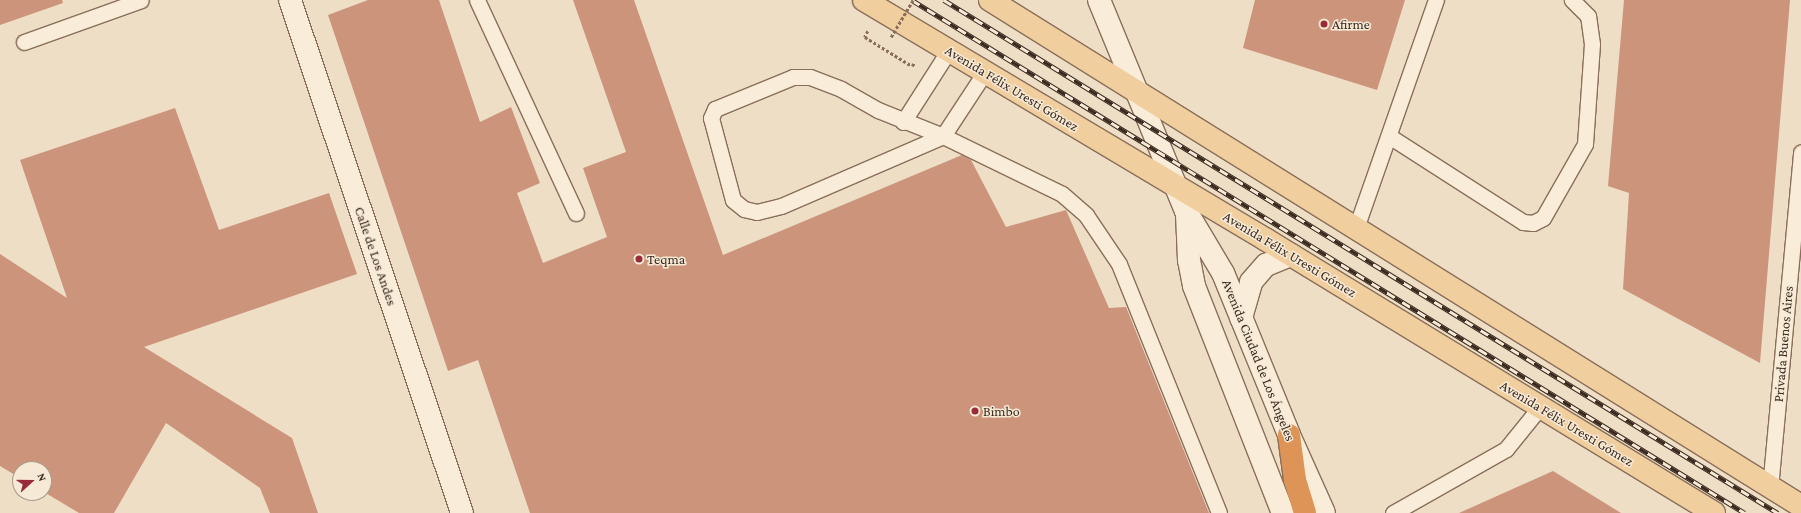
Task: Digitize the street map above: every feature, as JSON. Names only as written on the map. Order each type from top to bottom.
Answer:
[{"type":"highway","points":[[1289,435],[1295,480],[1305,513]]},
{"type":"main road","name":"Calle de Los Andes","points":[[290,0],[462,513]]},
{"type":"main road","name":"Avenida Félix Uresti Gómez","points":[[864,0],[1176,185],[1714,513]]},
{"type":"main road","points":[[990,0],[1137,90],[1770,488],[1801,506]]},
{"type":"main road","name":"Avenida Ciudad de Los Ángeles","points":[[1099,0],[1186,211],[1223,273],[1289,435],[1324,513]]},
{"type":"main road","name":"Avenida Ciudad de Los Ángeles","points":[[1186,211],[1189,260],[1194,286],[1283,513]]},
{"type":"main road","points":[[1241,318],[1251,282],[1266,265],[1291,255]]},
{"type":"lane","points":[[24,42],[141,0]]},
{"type":"lane","points":[[477,0],[576,213]]},
{"type":"lane","points":[[1356,228],[1436,0]]},
{"type":"lane","points":[[1389,136],[1523,222],[1533,223],[1543,218],[1586,144],[1592,44],[1588,16],[1572,0]]},
{"type":"lane","points":[[903,122],[949,50]]},
{"type":"lane","points":[[985,72],[944,136],[781,206],[757,212],[744,210],[733,200],[711,118],[715,108],[724,102],[793,77],[810,77],[903,122],[944,136],[1062,194],[1086,215],[1104,239],[1136,303],[1219,513]]},
{"type":"lane","name":"Privada Buenos Aires","points":[[1770,488],[1801,152]]},
{"type":"lane","points":[[1393,513],[1506,449],[1540,407]]},
{"type":"path","points":[[891,37],[913,0]]},
{"type":"building","points":[[0,0],[62,0],[63,3],[0,25]]},
{"type":"building","points":[[368,0],[439,0],[480,122],[511,107],[540,183],[517,193],[543,263],[607,237],[583,168],[626,152],[573,0],[634,0],[723,255],[962,155],[971,160],[1006,227],[1066,210],[1109,308],[1126,307],[1209,513],[530,513],[478,360],[448,371],[328,15]]},
{"type":"building","name":"Afirme","points":[[1255,0],[1405,0],[1377,90],[1243,48]]},
{"type":"building","points":[[1624,0],[1790,0],[1760,363],[1623,289],[1629,193],[1608,186]]},
{"type":"building","points":[[175,108],[219,230],[329,193],[357,274],[144,347],[292,438],[318,513],[270,513],[260,488],[166,423],[114,513],[79,513],[52,497],[52,461],[12,461],[12,473],[0,466],[0,254],[67,298],[20,160]]},
{"type":"building","points":[[1553,471],[1621,513],[1459,513]]},
{"type":"railway","points":[[912,0],[1745,513]]},
{"type":"railway","points":[[944,0],[1778,513]]},
{"type":"place","name":"Afirme","points":[[1324,24]]},
{"type":"place","name":"Teqma","points":[[639,259]]},
{"type":"place","name":"Bimbo","points":[[975,411]]}]
